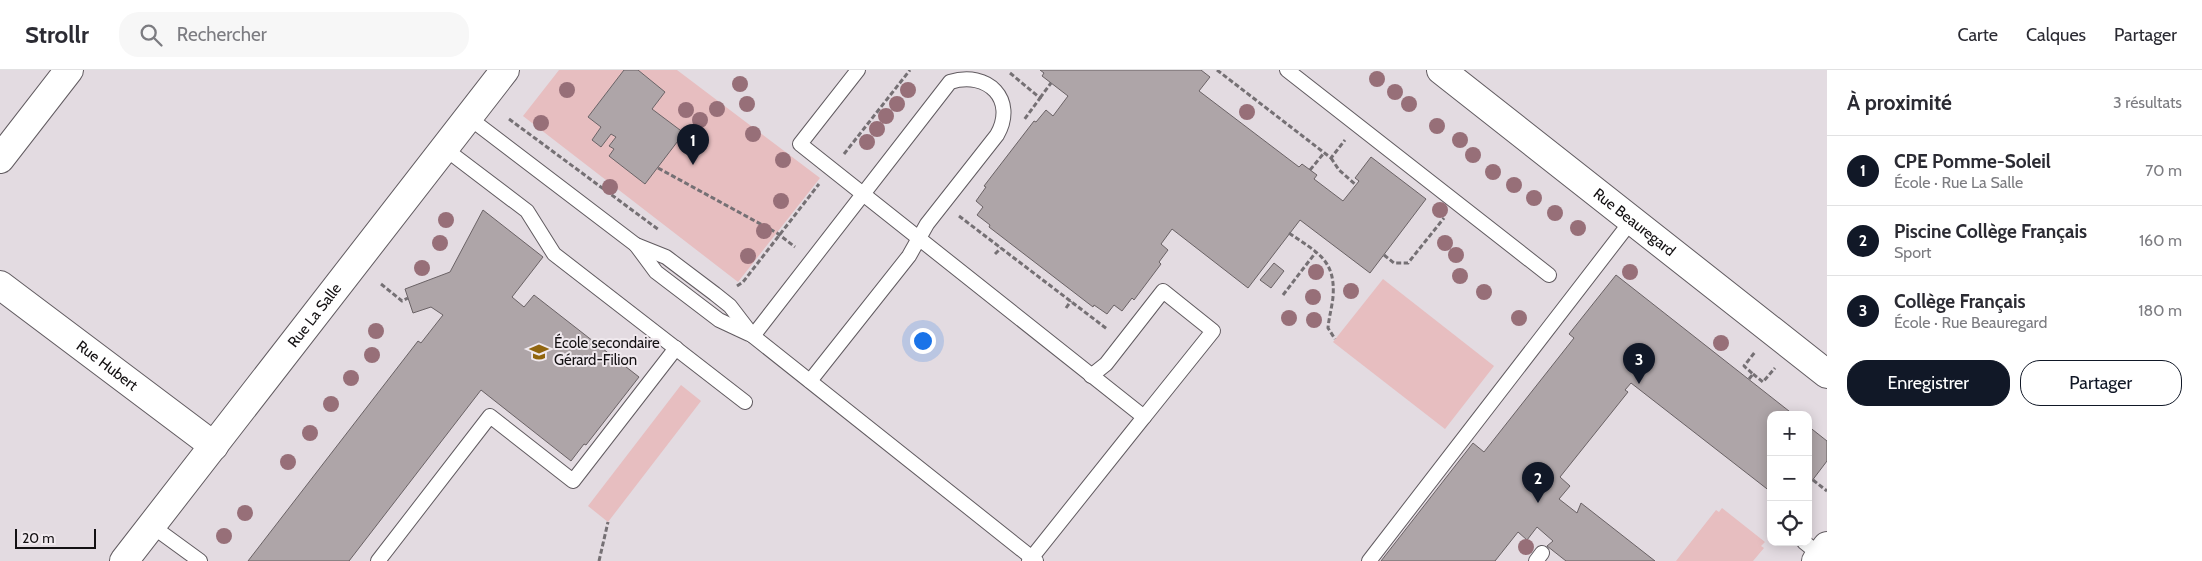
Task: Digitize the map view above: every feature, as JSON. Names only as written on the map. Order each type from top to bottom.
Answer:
[{"type":"street","points":[[0,159],[69,70]]},
{"type":"street","name":"Rue La Salle","points":[[124,561],[505,70]]},
{"type":"street","name":"Rue Beauregard","points":[[1442,70],[1827,374]]},
{"type":"street","name":"Rue Hubert","points":[[0,285],[214,446]]},
{"type":"lane","points":[[858,70],[800,144],[918,240],[1144,417]]},
{"type":"lane","points":[[1287,70],[1549,276]]},
{"type":"lane","points":[[753,336],[950,82],[968,75],[987,81],[998,92],[1005,109],[1002,127],[927,224],[909,256],[810,381]]},
{"type":"lane","points":[[468,117],[636,244],[656,272],[719,320],[753,336],[1032,560],[1213,331],[1163,291],[1106,364],[1091,376]]},
{"type":"lane","points":[[444,148],[527,211],[554,254],[745,402]]},
{"type":"lane","points":[[1369,561],[1632,220]]},
{"type":"lane","points":[[378,561],[490,416],[573,481],[676,348]]},
{"type":"lane","points":[[152,526],[200,561]]},
{"type":"path","points":[[840,158],[910,70]]},
{"type":"path","points":[[1006,70],[1040,98]]},
{"type":"path","points":[[1217,70],[1331,158],[1339,170],[1356,184]]},
{"type":"path","points":[[1023,121],[1051,83]]},
{"type":"path","points":[[509,119],[666,236]]},
{"type":"path","points":[[1331,158],[1348,136]]},
{"type":"path","points":[[1310,170],[1324,153]]},
{"type":"path","points":[[658,168],[780,236]]},
{"type":"path","points":[[728,288],[743,282],[822,180]]},
{"type":"path","points":[[954,212],[1113,333]]},
{"type":"path","points":[[1384,255],[1394,263],[1408,262],[1449,212]]},
{"type":"path","points":[[1289,233],[1316,252],[1328,264],[1332,273],[1333,298],[1328,328],[1335,339]]},
{"type":"path","points":[[995,254],[1001,248]]},
{"type":"path","points":[[1283,295],[1316,252]]},
{"type":"path","points":[[381,284],[402,301],[408,298]]},
{"type":"path","points":[[1066,308],[1071,301]]},
{"type":"path","points":[[1758,349],[1744,366],[1753,374],[1764,382],[1778,364]]},
{"type":"path","points":[[1748,379],[1753,374]]},
{"type":"path","points":[[1813,480],[1827,491]]},
{"type":"path","points":[[599,561],[608,522]]},
{"type":"shaded area","points":[[559,70],[624,70],[588,117],[601,127],[592,140],[601,147],[611,134],[616,137],[609,146],[614,149],[609,156],[645,184],[684,133],[652,109],[665,92],[638,70],[677,70],[820,178],[738,282],[523,116]]},
{"type":"shaded area","points":[[1383,279],[1494,366],[1445,429],[1333,342]]},
{"type":"shaded area","points":[[681,385],[701,401],[608,522],[588,506]]},
{"type":"shaded area","points":[[1722,508],[1765,542],[1761,546],[1764,548],[1753,561],[1676,561],[1716,510],[1719,512]]},
{"type":"building","points":[[624,70],[638,70],[665,92],[652,109],[684,133],[645,184],[609,156],[614,149],[609,146],[616,137],[611,134],[601,147],[592,140],[601,127],[588,117]]},
{"type":"building","points":[[1040,70],[1201,70],[1210,77],[1199,91],[1299,167],[1302,164],[1317,175],[1314,179],[1343,201],[1359,181],[1355,178],[1371,157],[1426,199],[1370,273],[1300,220],[1248,288],[1172,229],[1161,244],[1168,250],[1159,262],[1161,264],[1134,300],[1132,298],[1122,311],[1114,305],[1107,314],[1094,305],[1093,307],[989,227],[990,225],[977,215],[983,207],[976,201],[986,187],[984,186],[1034,121],[1036,122],[1046,110],[1053,116],[1068,96],[1042,76],[1044,73]]},
{"type":"building","points":[[483,210],[543,257],[512,297],[524,307],[534,295],[639,377],[586,445],[584,444],[571,461],[481,390],[349,561],[248,561],[418,341],[421,343],[443,315],[431,307],[413,313],[405,289],[450,272]]},
{"type":"building","points":[[1274,263],[1284,271],[1271,288],[1260,280]]},
{"type":"building","points":[[1616,275],[1789,411],[1767,411],[1767,489],[1631,383],[1625,390],[1628,392],[1560,477],[1570,486],[1559,499],[1577,513],[1581,503],[1655,561],[1566,561],[1547,546],[1553,541],[1537,527],[1527,540],[1518,532],[1495,561],[1381,561],[1473,443],[1484,452],[1574,338],[1569,334]]},
{"type":"building","points":[[1812,429],[1827,441],[1827,461],[1812,481]]},
{"type":"place","name":"CPE Pomme-Soleil","points":[[693,165]]},
{"type":"place","name":"École secondaire Gérard-Filion","points":[[539,352]]},
{"type":"place","name":"Collège Français","points":[[1639,384]]},
{"type":"place","name":"Piscine Collège Français","points":[[1538,503]]}]
